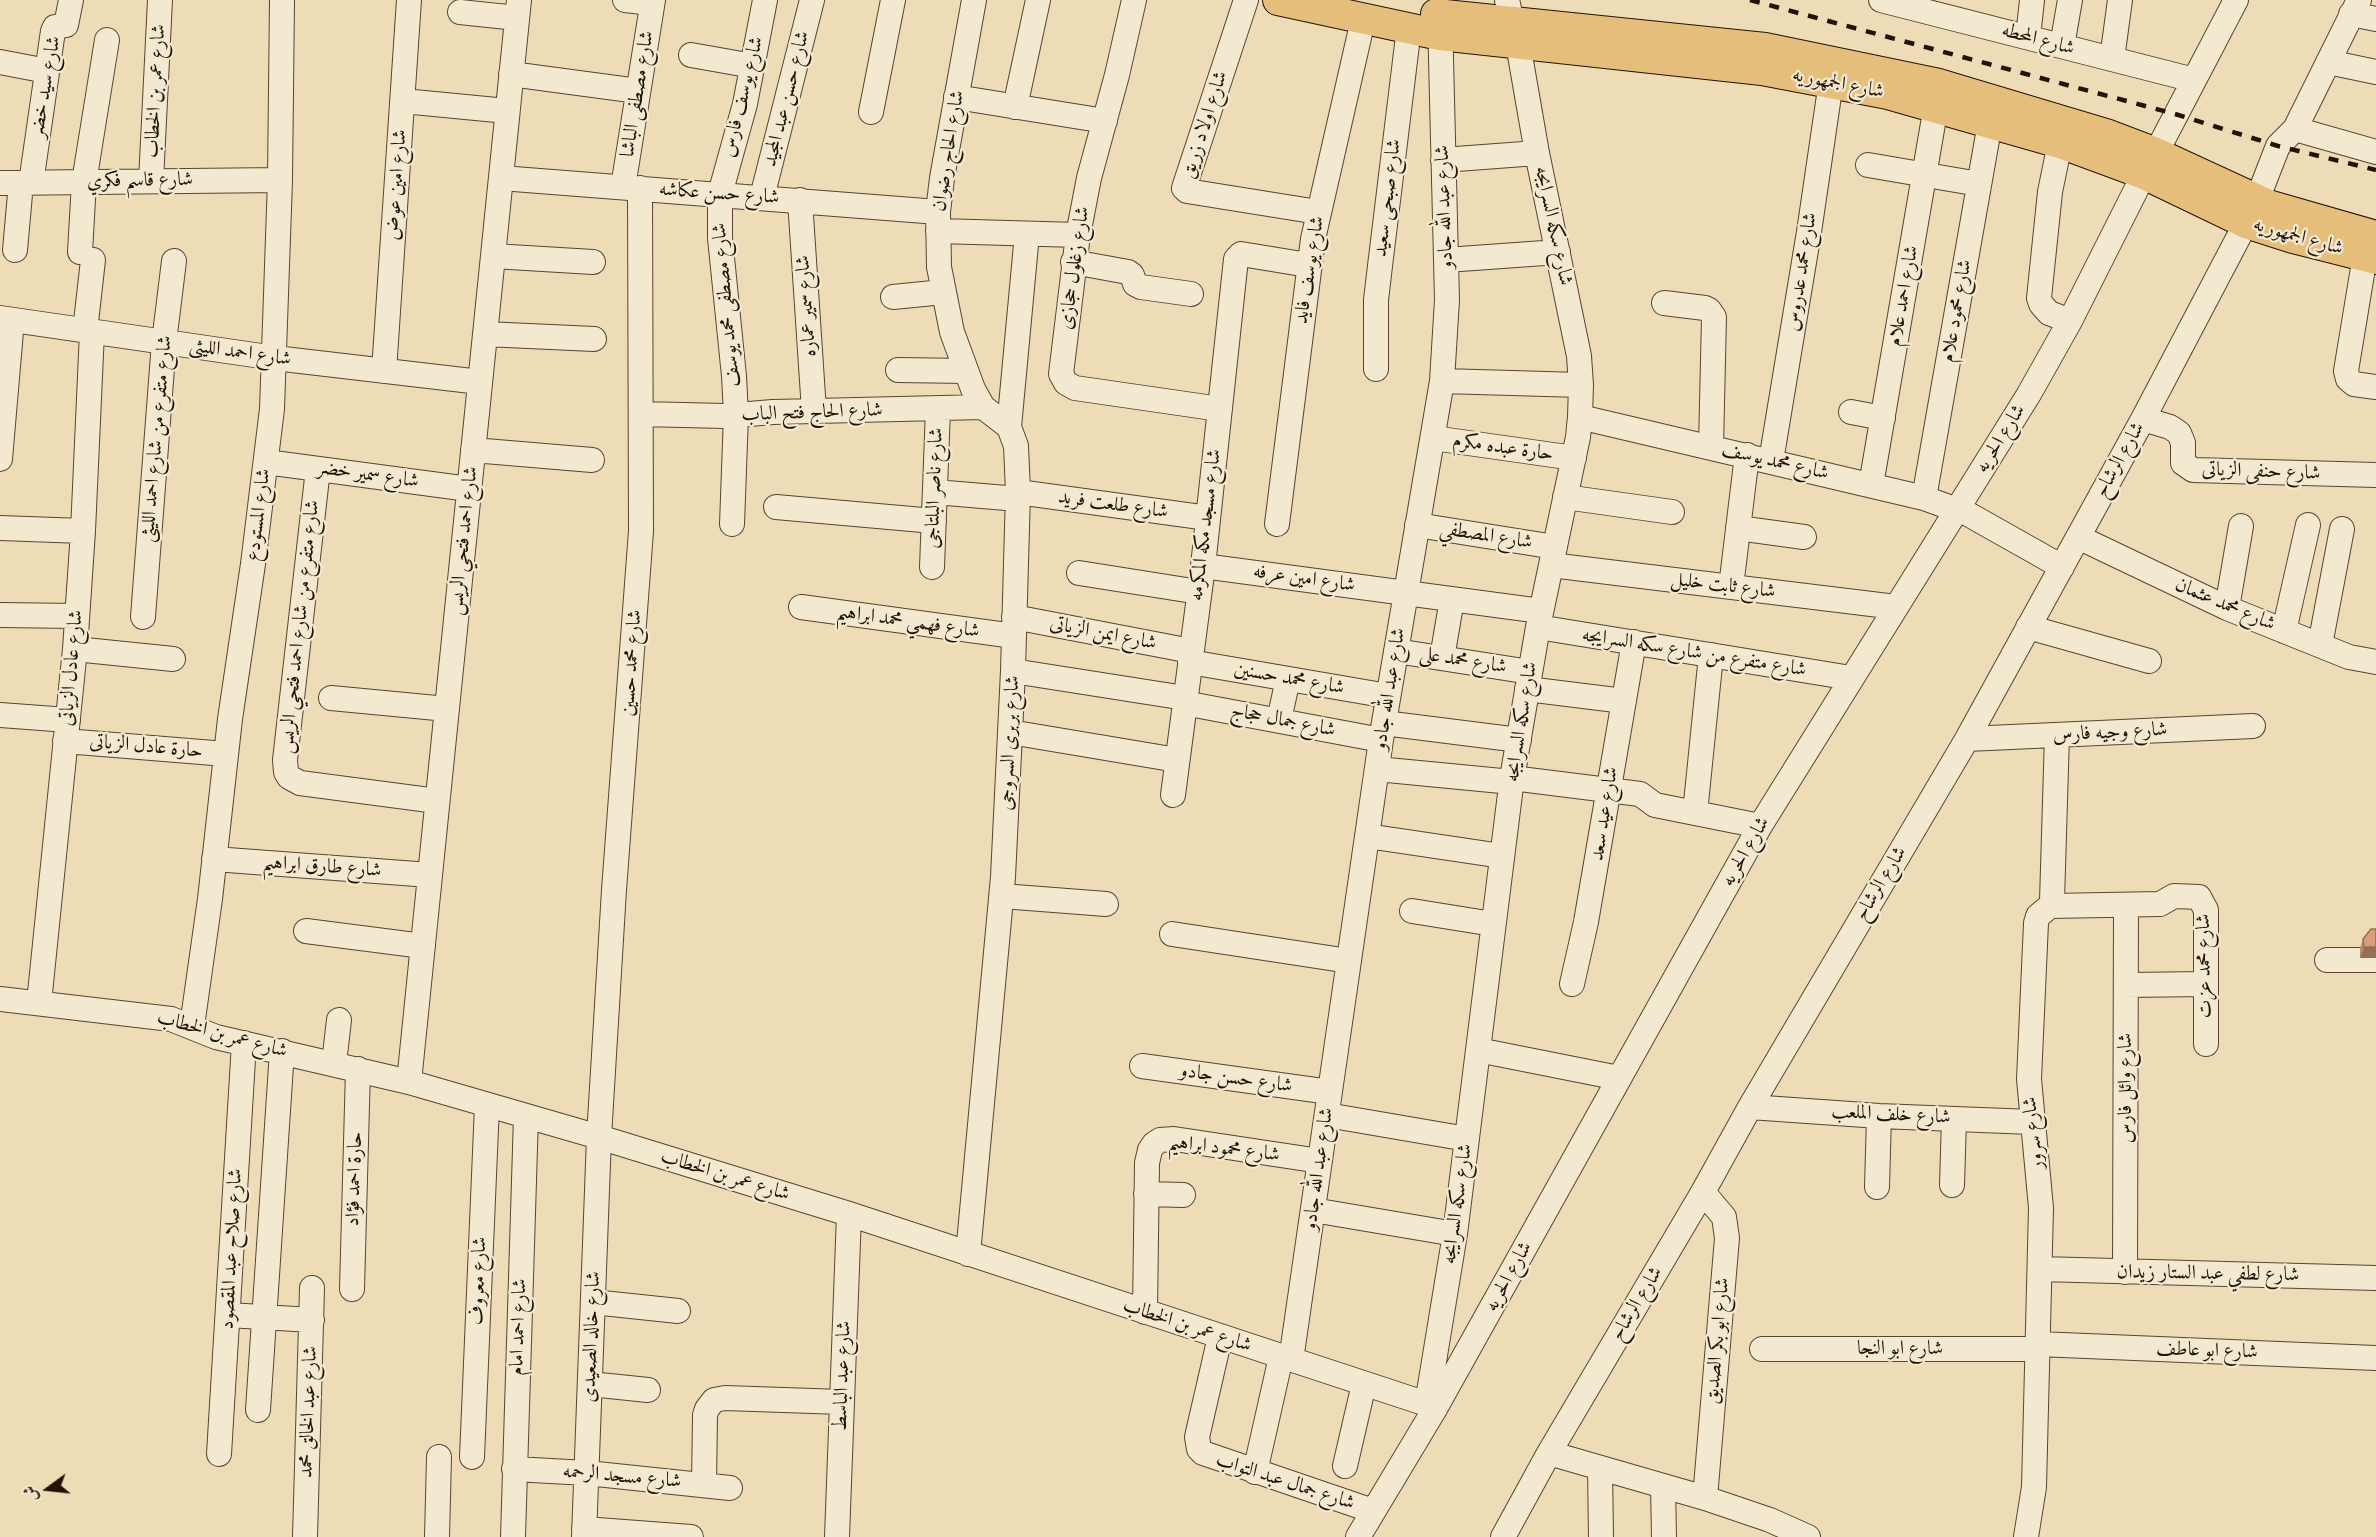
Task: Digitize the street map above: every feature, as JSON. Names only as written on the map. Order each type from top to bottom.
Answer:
[{"type":"main road","name":"شارع الجمهوريه","points":[[1278,0],[1366,10],[1440,25]]},
{"type":"main road","name":"شارع الجمهوريه","points":[[1366,10],[1409,28],[1512,22],[1765,48],[1939,84],[2106,134],[2150,164],[2252,212],[2293,238],[2372,250]]},
{"type":"main road","name":"شارع الجمهوريه","points":[[1512,22],[1831,82],[1936,106],[2060,143],[2150,164]]},
{"type":"street","name":"شارع سيد خضر","points":[[15,250],[17,183],[47,71],[53,30],[66,25],[71,0]]},
{"type":"street","name":"شارع عمر بن الخطاب","points":[[152,181],[160,0]]},
{"type":"street","name":"شارع المستودع","points":[[192,1026],[266,462],[275,358],[282,0]]},
{"type":"street","name":"شارع امين عوض","points":[[384,371],[409,0]]},
{"type":"street","points":[[625,0],[652,2]]},
{"type":"street","name":"شارع يوسف فارس","points":[[720,194],[740,125],[765,0]]},
{"type":"street","name":"شارع حسن عبد المجيد","points":[[762,197],[812,0]]},
{"type":"street","points":[[870,112],[893,0]]},
{"type":"street","name":"شارع الحاج رضوان","points":[[974,0],[942,178],[938,221],[943,292],[952,332],[973,389],[983,407],[1009,427]]},
{"type":"street","points":[[1015,107],[1038,0]]},
{"type":"street","name":"شارع زغلول حجازى","points":[[1134,0],[1089,178],[1073,262],[1061,374],[1066,384],[1075,388],[1220,409]]},
{"type":"street","name":"شارع اولاد زريق","points":[[1246,0],[1184,188],[1187,191],[1318,212]]},
{"type":"street","name":"شارع المحطه","points":[[1881,0],[1948,8],[2028,37],[2194,80]]},
{"type":"street","points":[[2028,37],[2032,0]]},
{"type":"street","points":[[2062,46],[2070,0]]},
{"type":"street","points":[[2112,59],[2120,0]]},
{"type":"street","name":"شارع الحريه","points":[[1358,1537],[1760,826],[1896,607],[1962,511],[2029,394],[2070,321],[2236,0]]},
{"type":"street","name":"شارع مصطفى الباشا","points":[[632,188],[639,91],[652,2]]},
{"type":"street","points":[[2355,7],[2376,20]]},
{"type":"street","name":"شارع الرشاح","points":[[1503,1537],[1549,1453],[1703,1192],[1749,1107],[1967,739],[2143,419],[2252,212],[2278,146],[2295,129],[2355,7]]},
{"type":"street","points":[[460,12],[518,9]]},
{"type":"street","name":"شارع احمد فتحي الريس","points":[[410,1082],[518,9]]},
{"type":"street","name":"شارع يوسف فايد","points":[[1277,524],[1308,265],[1318,212],[1366,10]]},
{"type":"street","name":"شارع سكه السرايجه","points":[[1432,1406],[1512,780],[1539,619],[1574,458],[1580,417],[1579,356],[1512,22]]},
{"type":"street","name":"شارع عبد الله جادو","points":[[1255,1472],[1286,1358],[1313,1210],[1388,696],[1442,381],[1447,310],[1440,25]]},
{"type":"street","name":"شارع صبحى سعيد","points":[[1376,369],[1376,300],[1409,28]]},
{"type":"street","name":"شارع عادل الزياتى","points":[[39,1003],[75,650],[83,531],[89,332],[84,182],[107,40]]},
{"type":"street","points":[[691,55],[753,66]]},
{"type":"street","points":[[0,62],[47,71]]},
{"type":"street","points":[[2328,62],[2376,72]]},
{"type":"street","points":[[511,74],[639,91]]},
{"type":"street","name":"شارع محمد عدروس","points":[[1771,461],[1831,82]]},
{"type":"street","points":[[956,97],[1105,121]]},
{"type":"street","points":[[403,101],[507,111]]},
{"type":"street","name":"شارع احمد علام","points":[[1871,484],[1936,106]]},
{"type":"street","name":"شارع محمود علام","points":[[1924,498],[1990,123]]},
{"type":"street","points":[[2295,129],[2376,152]]},
{"type":"street","points":[[2060,143],[2050,192],[2039,298],[2049,313],[2070,321]]},
{"type":"street","points":[[1443,160],[1537,153]]},
{"type":"street","points":[[1868,165],[1979,184]]},
{"type":"street","name":"شارع حسن عكاشه","points":[[501,178],[800,200],[1027,234],[1078,236]]},
{"type":"street","name":"شارع قاسم فكري","points":[[17,183],[280,180]]},
{"type":"street","name":"شارع محمد حسين","points":[[599,1137],[614,890],[639,575],[642,492],[632,188]]},
{"type":"street","name":"شارع مصطفى محمد يوسف","points":[[720,194],[720,238],[736,415],[732,524]]},
{"type":"street","name":"شارع سمير عماره","points":[[800,200],[814,411]]},
{"type":"street","name":"شارع بربرى السروجى","points":[[968,1254],[1002,896],[1013,670],[1018,496],[1016,446],[1009,427],[1027,234]]},
{"type":"street","points":[[2372,250],[2346,375],[2354,384],[2376,387]]},
{"type":"street","points":[[1446,260],[1558,252]]},
{"type":"street","name":"شارع مسجد مكه المكرمه","points":[[1173,795],[1203,566],[1238,255],[1308,265]]},
{"type":"street","points":[[493,256],[593,262]]},
{"type":"street","name":"شارع متفرع من شارع احمد الليثى","points":[[143,617],[164,342],[174,261]]},
{"type":"street","points":[[1073,262],[1128,272],[1132,275],[1135,284],[1141,287],[1191,294]]},
{"type":"street","points":[[893,297],[943,292]]},
{"type":"street","points":[[1664,303],[1705,308],[1714,317],[1711,447]]},
{"type":"street","points":[[0,459],[6,319]]},
{"type":"street","name":"شارع احمد الليثى","points":[[6,319],[275,358],[480,382]]},
{"type":"street","points":[[484,334],[594,339]]},
{"type":"street","points":[[898,370],[966,371]]},
{"type":"street","points":[[1442,381],[1581,385]]},
{"type":"street","name":"شارع الحاج فتح الباب","points":[[641,414],[736,415],[983,407]]},
{"type":"street","name":"شارع ناصر البلتاجى","points":[[932,567],[938,409]]},
{"type":"street","points":[[1851,412],[1883,418]]},
{"type":"street","name":"شارع محمد يوسف","points":[[1580,417],[1924,498],[1962,511],[2062,567]]},
{"type":"street","name":"شارع حنفى الزياتى","points":[[2143,419],[2170,427],[2179,433],[2183,443],[2183,463],[2193,470],[2376,475]]},
{"type":"street","name":"حارة عبده مكرم","points":[[1433,438],[1574,458]]},
{"type":"street","points":[[473,450],[592,460]]},
{"type":"street","points":[[1731,587],[1747,455]]},
{"type":"street","name":"شارع سمير خضر","points":[[266,462],[469,489]]},
{"type":"street","name":"شارع متفرع من شارع احمد فتحي الريس","points":[[318,468],[285,760],[286,772],[289,777],[300,783],[438,801]]},
{"type":"street","name":"شارع طلعت فريد","points":[[935,492],[1018,496],[1208,518]]},
{"type":"street","points":[[1565,497],[1672,512]]},
{"type":"street","points":[[776,507],[934,521]]},
{"type":"street","name":"شارع المصطفي","points":[[1417,525],[1553,556]]},
{"type":"street","points":[[2283,630],[2308,525]]},
{"type":"street","points":[[2227,608],[2241,526]]},
{"type":"street","points":[[0,528],[83,531]]},
{"type":"street","points":[[1738,528],[1804,537]]},
{"type":"street","points":[[2320,645],[2342,529]]},
{"type":"street","name":"شارع محمد عثمان","points":[[2078,537],[2227,608],[2349,657],[2376,662]]},
{"type":"street","name":"شارع ثابت خليل","points":[[1553,556],[1731,587],[1896,607]]},
{"type":"street","name":"شارع امين عرفه","points":[[1203,566],[1406,593]]},
{"type":"street","points":[[1079,573],[1199,592]]},
{"type":"street","name":"شارع متفرع من شارع سكه السرايجه","points":[[1406,593],[1452,599],[1634,642],[1851,678]]},
{"type":"street","points":[[1442,658],[1452,599]]},
{"type":"street","name":"شارع فهمي محمد ابراهيم","points":[[801,607],[1014,626]]},
{"type":"street","points":[[0,615],[77,616]]},
{"type":"street","name":"شارع ايمن الزياتى","points":[[1014,626],[1190,656]]},
{"type":"street","points":[[2028,627],[2149,661]]},
{"type":"street","name":"شارع عيد سعد","points":[[1572,984],[1586,922],[1634,642]]},
{"type":"street","points":[[75,650],[173,659]]},
{"type":"street","name":"شارع محمد على","points":[[1396,651],[1442,658],[1624,701]]},
{"type":"street","points":[[1695,813],[1711,655]]},
{"type":"street","name":"شارع محمد حسنين","points":[[1190,656],[1288,679],[1388,696]]},
{"type":"street","name":"شارع جمال حجاج","points":[[1013,670],[1185,700],[1279,720],[1383,731],[1519,740]]},
{"type":"street","points":[[1279,720],[1288,679]]},
{"type":"street","points":[[331,698],[447,709]]},
{"type":"street","name":"حارة عادل الزياتى","points":[[0,715],[67,730],[226,754]]},
{"type":"street","name":"شارع وجيه فارس","points":[[1967,739],[2253,726]]},
{"type":"street","points":[[1010,732],[1177,760]]},
{"type":"street","name":"شارع سرور","points":[[2026,1537],[2034,1487],[2040,1269],[2040,1183],[2029,1079],[2036,923],[2038,916],[2050,906],[2057,735]]},
{"type":"street","points":[[1377,769],[1609,788],[1640,794],[1655,805],[1760,826]]},
{"type":"street","points":[[1367,836],[1502,856]]},
{"type":"street","name":"شارع طارق ابراهيم","points":[[214,859],[430,875]]},
{"type":"street","name":"شارع محمد عزت","points":[[2050,906],[2160,904],[2178,895],[2194,896],[2202,900],[2206,910],[2206,1044]]},
{"type":"street","points":[[1002,896],[1106,904]]},
{"type":"street","name":"شارع وائل فارس","points":[[2125,1272],[2126,905]]},
{"type":"street","points":[[1412,911],[1493,924]]},
{"type":"street","points":[[306,931],[423,946]]},
{"type":"street","points":[[1172,934],[1349,961]]},
{"type":"street","points":[[2326,960],[2376,960]]},
{"type":"street","points":[[2126,986],[2206,984]]},
{"type":"street","name":"شارع عمر بن الخطاب","points":[[0,999],[155,1017],[192,1026],[216,1037],[410,1082],[849,1214],[1432,1406]]},
{"type":"street","points":[[334,1063],[339,1020]]},
{"type":"street","name":"شارع صلاح عبد المقصود","points":[[219,1454],[244,1043]]},
{"type":"street","points":[[1478,1050],[1619,1078]]},
{"type":"street","points":[[258,1410],[282,1052]]},
{"type":"street","name":"شارع حسن جادو","points":[[1142,1066],[1329,1104],[1467,1139]]},
{"type":"street","name":"حارة احمد فؤاد","points":[[352,1289],[358,1069]]},
{"type":"street","name":"شارع معروف","points":[[472,1457],[487,1105]]},
{"type":"street","name":"شارع خلف الملعب","points":[[1749,1107],[1879,1116],[2032,1122]]},
{"type":"street","name":"شارع احمد امام","points":[[513,1537],[526,1116]]},
{"type":"street","points":[[1877,1187],[1879,1116]]},
{"type":"street","points":[[1952,1185],[1954,1119]]},
{"type":"street","name":"شارع خالد الصعيدى","points":[[584,1533],[599,1137]]},
{"type":"street","name":"شارع محمود ابراهيم","points":[[1145,1312],[1148,1156],[1155,1144],[1167,1138],[1320,1161]]},
{"type":"street","name":"شارع ابو بكر الصديق","points":[[1703,1192],[1724,1217],[1728,1238],[1705,1498]]},
{"type":"street","points":[[1146,1194],[1184,1195]]},
{"type":"street","points":[[1313,1210],[1455,1234]]},
{"type":"street","name":"شارع عبد الباسط","points":[[837,1537],[849,1214]]},
{"type":"street","name":"شارع لطفي عبد الستار زيدان","points":[[2040,1269],[2376,1278]]},
{"type":"street","name":"شارع عبد الخالق محمد","points":[[312,1288],[312,1537]]},
{"type":"street","points":[[593,1302],[678,1311]]},
{"type":"street","points":[[228,1315],[312,1320]]},
{"type":"street","name":"شارع جمال عبد التواب","points":[[1220,1337],[1197,1437],[1199,1449],[1208,1456],[1373,1511]]},
{"type":"street","name":"شارع ابو النجا","points":[[1762,1348],[2038,1346]]},
{"type":"street","name":"شارع ابو عاطف","points":[[2038,1346],[2376,1358]]},
{"type":"street","points":[[590,1384],[648,1390]]},
{"type":"street","points":[[1345,1466],[1364,1384]]},
{"type":"street","points":[[704,1485],[705,1415],[714,1400],[725,1398],[842,1402]]},
{"type":"street","points":[[1549,1453],[1705,1498],[1809,1537]]},
{"type":"street","points":[[437,1537],[439,1457]]},
{"type":"street","name":"شارع مسجد الرحمه","points":[[514,1468],[730,1488]]},
{"type":"street","points":[[1600,1468],[1600,1537]]},
{"type":"street","points":[[1663,1486],[1664,1537]]},
{"type":"street","points":[[1749,1513],[1750,1537]]},
{"type":"street","points":[[584,1533],[691,1537]]},
{"type":"building","points":[[2371,929],[2376,929],[2376,947],[2364,947],[2363,939]]},
{"type":"railway","points":[[1750,0],[2175,114],[2278,146],[2376,170]]}]
